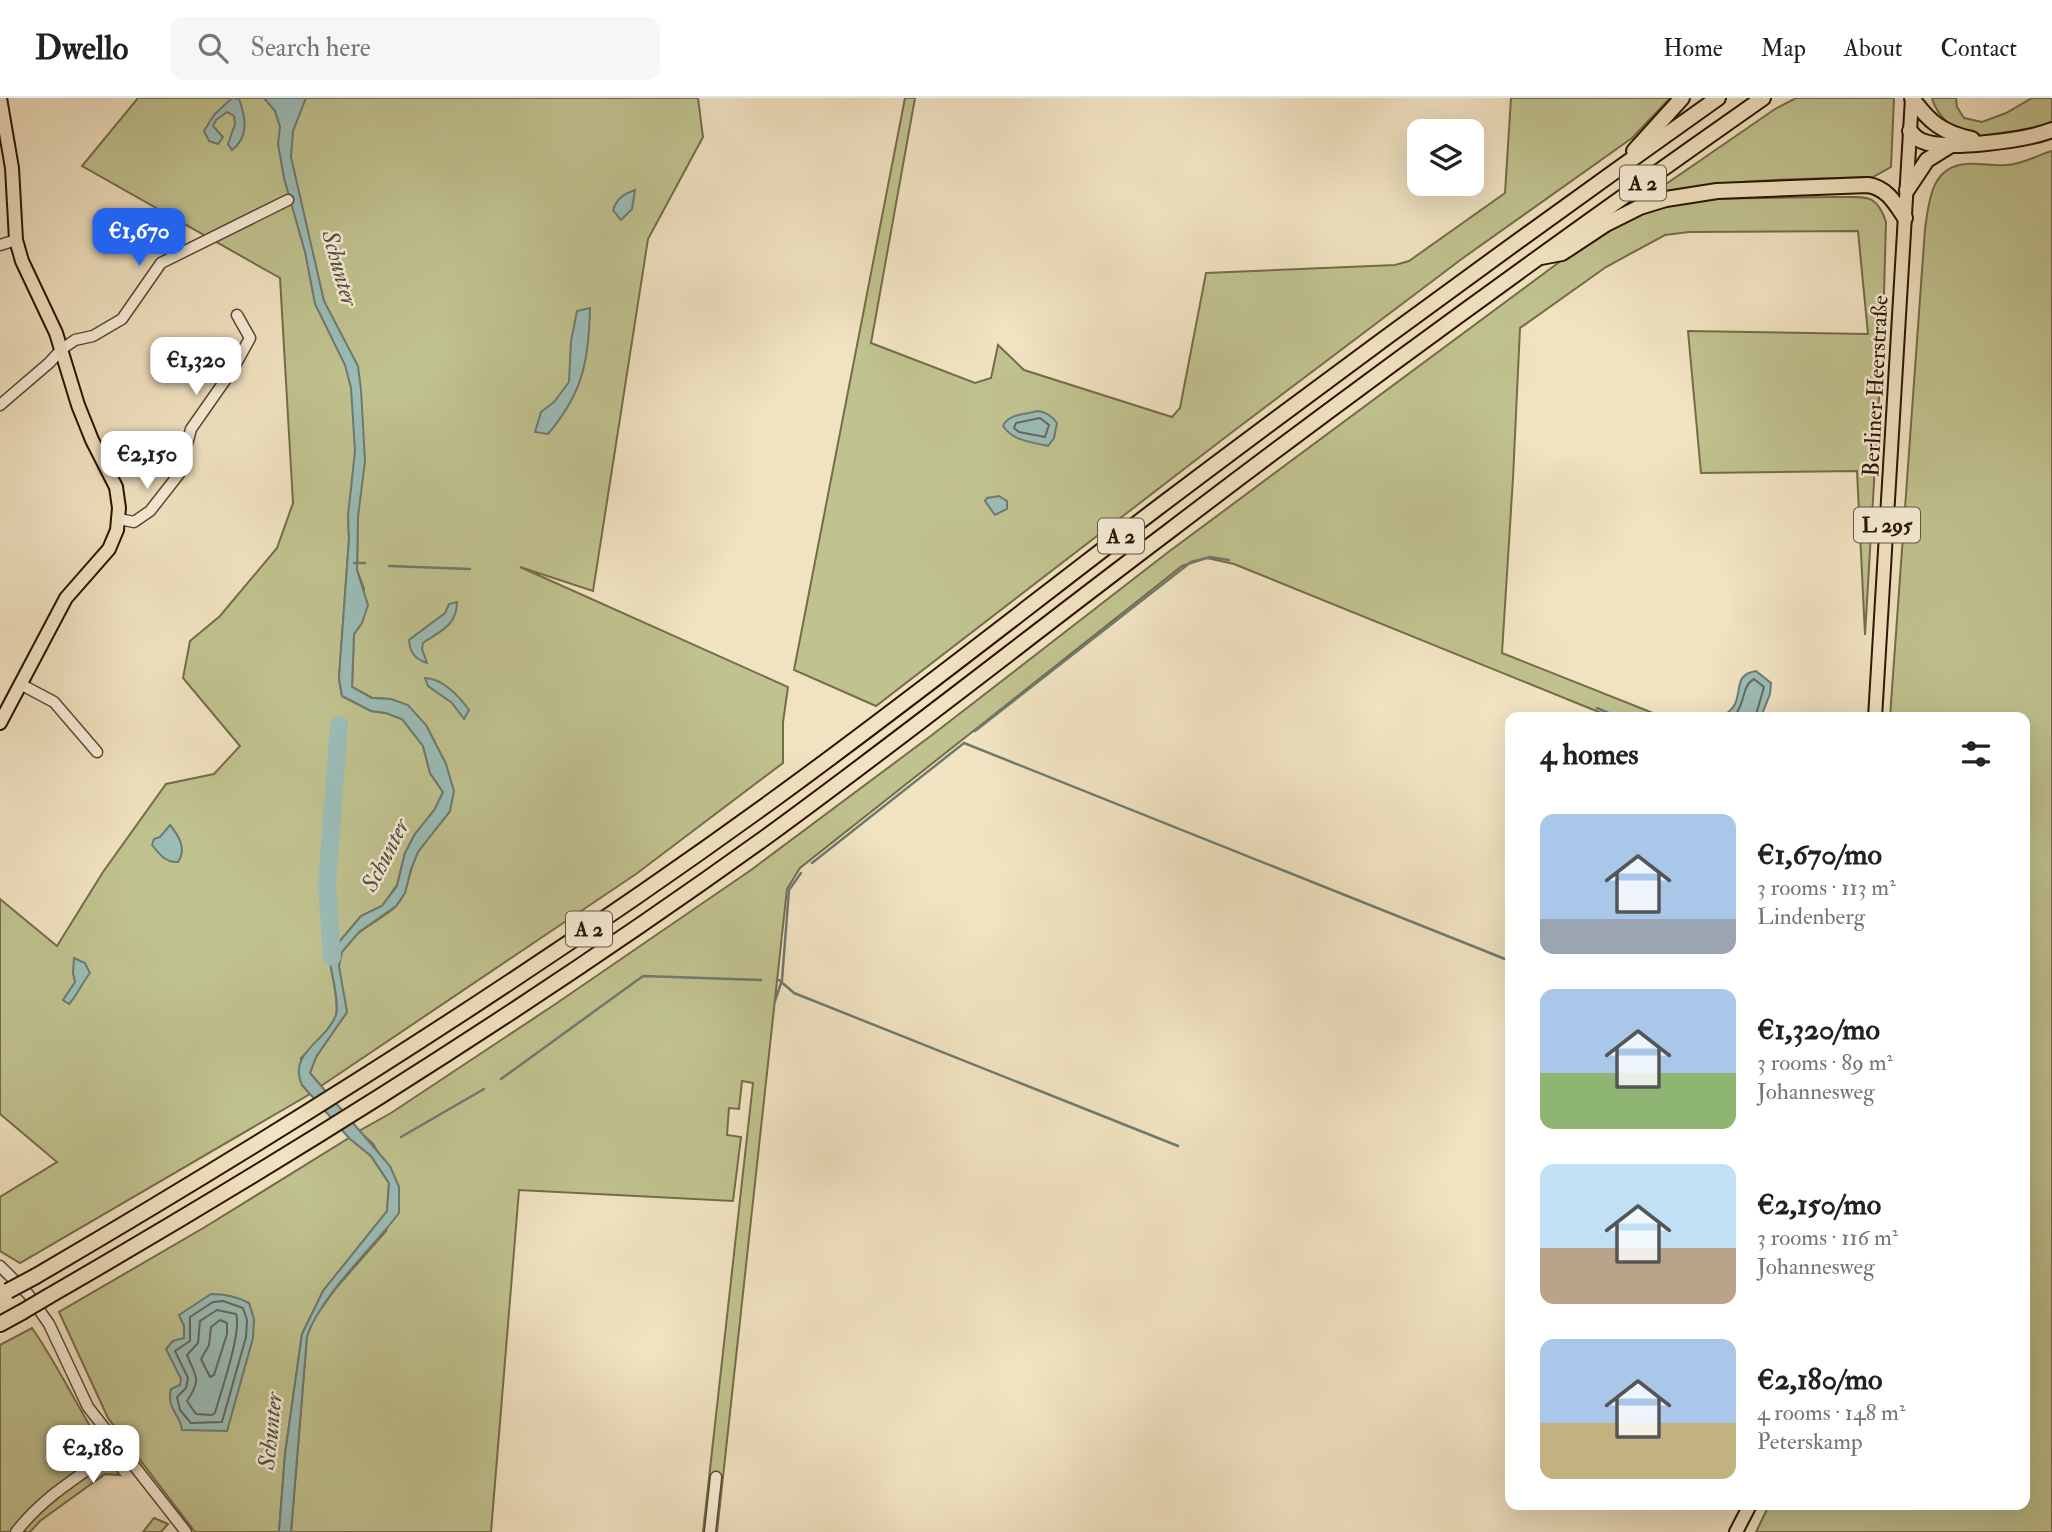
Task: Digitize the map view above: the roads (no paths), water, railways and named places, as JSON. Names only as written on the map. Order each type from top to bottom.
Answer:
[{"type":"highway","points":[[1620,167],[1682,98]]},
{"type":"highway","name":"A 2","points":[[4,1294],[206,1176],[400,1055],[775,799],[1416,314],[1718,98]]},
{"type":"highway","name":"A 2","points":[[0,1324],[223,1196],[433,1065],[662,910],[828,791],[1370,379],[1763,98]]},
{"type":"highway","points":[[1912,98],[1925,117],[1945,132],[1983,142]]},
{"type":"highway","points":[[1910,131],[1925,142],[1952,145],[2023,139],[2052,130]]},
{"type":"highway","points":[[1907,190],[1927,160],[1952,145]]},
{"type":"highway","points":[[1536,258],[1562,253],[1606,224],[1640,207],[1695,193],[1868,185],[1882,189],[1892,198],[1905,218]]},
{"type":"main road","points":[[0,98],[12,168],[16,240],[22,261],[62,349],[85,424],[116,487],[119,519],[109,549],[66,598],[0,723]]},
{"type":"main road","name":"Berliner Heerstraße","points":[[1875,712],[1912,98]]},
{"type":"main road","points":[[1736,1532],[1747,1510]]},
{"type":"street","points":[[0,405],[62,349],[75,340],[93,336],[122,319],[161,263],[288,200]]},
{"type":"street","points":[[0,245],[16,240]]},
{"type":"street","points":[[119,519],[134,522],[150,511],[179,474],[191,429],[233,369],[250,338],[237,315]]},
{"type":"street","points":[[22,685],[59,706],[97,752]]},
{"type":"street","points":[[0,1266],[17,1281],[44,1317],[88,1407],[186,1532]]},
{"type":"street","points":[[16,1532],[48,1497],[119,1448]]},
{"type":"street","points":[[710,1532],[716,1477]]},
{"type":"water","points":[[232,98],[239,99],[244,133],[232,150],[228,144],[235,124],[234,116],[227,112],[216,120],[213,126],[223,137],[218,144],[209,141],[204,131],[214,115]]},
{"type":"water","points":[[264,98],[306,98],[293,131],[291,157],[324,301],[358,366],[365,461],[358,517],[357,570],[368,605],[362,623],[354,634],[352,687],[372,698],[391,699],[408,705],[426,725],[446,764],[454,791],[450,811],[418,852],[405,893],[396,906],[359,932],[342,952],[339,966],[347,1012],[316,1057],[310,1073],[390,1166],[399,1187],[399,1213],[335,1288],[307,1336],[291,1532],[279,1532],[285,1454],[302,1334],[323,1291],[387,1211],[389,1183],[371,1156],[349,1138],[302,1085],[300,1064],[336,1015],[336,994],[329,954],[361,916],[382,906],[397,886],[405,853],[415,834],[435,809],[443,792],[430,773],[423,746],[402,719],[371,711],[342,696],[339,679],[349,539],[348,516],[355,451],[351,388],[345,365],[315,304],[305,252],[284,178],[278,144],[280,127],[275,111]]},
{"type":"water","points":[[635,190],[632,209],[621,220],[613,210],[621,197]]},
{"type":"water","points":[[590,308],[586,360],[576,390],[548,434],[535,432],[541,412],[554,402],[569,382],[571,341],[577,311]]},
{"type":"water","points":[[1037,411],[1048,415],[1057,423],[1054,438],[1048,446],[1017,438],[1003,426],[1013,417]]},
{"type":"water","points":[[999,496],[1007,501],[1007,509],[995,515],[985,501],[987,498]]},
{"type":"water","points":[[457,602],[451,622],[423,643],[422,649],[427,663],[419,660],[412,652],[409,640],[445,613],[449,604]]},
{"type":"water","points":[[1756,671],[1771,683],[1763,712],[1729,712],[1735,704],[1742,679]]},
{"type":"water","points":[[425,678],[444,684],[460,699],[469,710],[464,719],[452,703],[428,686]]},
{"type":"water","points":[[170,825],[182,847],[178,862],[166,859],[152,845],[154,839],[160,837]]},
{"type":"water","points":[[74,958],[85,963],[90,973],[69,1004],[63,1000],[75,982]]},
{"type":"water","points":[[211,1294],[230,1296],[249,1303],[254,1319],[253,1338],[227,1431],[182,1430],[170,1402],[171,1389],[180,1385],[181,1379],[166,1349],[173,1341],[184,1338],[184,1326],[179,1315]]},
{"type":"waterway","points":[[975,731],[1191,562],[1210,557],[1229,560]]},
{"type":"waterway","points":[[354,563],[365,563]]},
{"type":"waterway","points":[[389,566],[470,569]]},
{"type":"waterway","points":[[1597,708],[1606,712]]},
{"type":"waterway","points":[[332,957],[327,884],[339,725]]},
{"type":"waterway","points":[[812,863],[964,743],[1505,959]]},
{"type":"waterway","points":[[775,1001],[782,980],[789,890],[801,873]]},
{"type":"waterway","points":[[501,1079],[643,976],[761,980]]},
{"type":"waterway","points":[[779,980],[794,993],[1178,1146]]},
{"type":"waterway","points":[[401,1137],[484,1089]]},
{"type":"water label","name":"Schunter","points":[[340,268]]},
{"type":"water label","name":"Schunter","points":[[385,855]]},
{"type":"water label","name":"Schunter","points":[[270,1431]]}]
